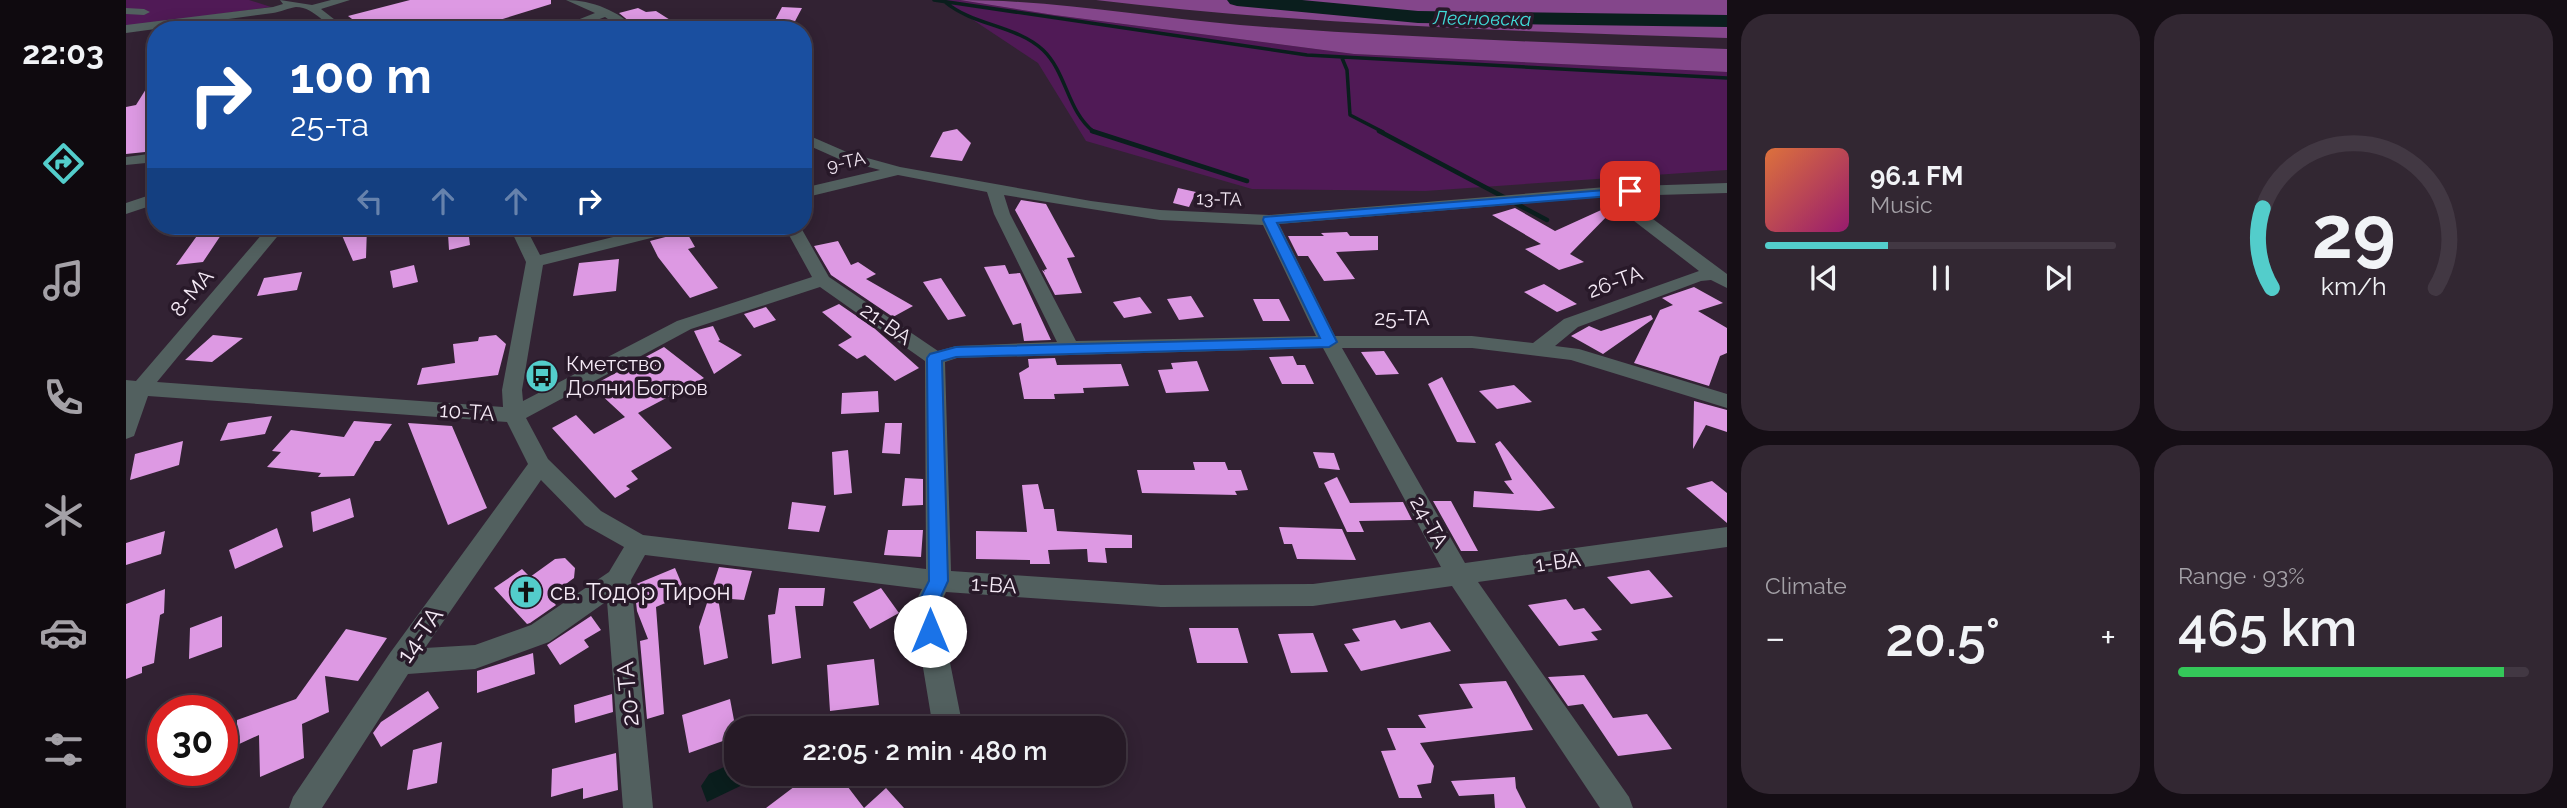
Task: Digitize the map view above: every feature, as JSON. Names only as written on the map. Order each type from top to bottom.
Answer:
[{"type":"street","points":[[283,0],[312,8],[330,21]]},
{"type":"street","points":[[312,8],[344,0]]},
{"type":"street","points":[[572,0],[606,13],[618,21]]},
{"type":"street","points":[[186,21],[296,4]]},
{"type":"street","points":[[126,11],[144,12]]},
{"type":"street","points":[[583,21],[606,13]]},
{"type":"street","points":[[221,21],[223,16]]},
{"type":"street","points":[[126,29],[147,26]]},
{"type":"street","name":"13-ТА","points":[[812,141],[844,156],[899,170],[994,189],[1160,215],[1269,220],[1606,192],[1727,188]]},
{"type":"street","points":[[126,161],[147,158]]},
{"type":"street","name":"9-ТА","points":[[812,191],[899,170]]},
{"type":"street","points":[[994,189],[1002,214],[1070,348]]},
{"type":"street","points":[[1606,192],[1721,278]]},
{"type":"street","points":[[126,209],[147,201]]},
{"type":"street","name":"24-ТА","points":[[1269,220],[1329,342],[1459,576],[1618,808]]},
{"type":"street","name":"8-МА","points":[[133,388],[270,235]]},
{"type":"street","points":[[522,235],[536,262],[642,235]]},
{"type":"street","name":"21-ВА","points":[[797,235],[822,280],[935,358],[939,581],[926,607],[946,716]]},
{"type":"street","name":"1-ВА","points":[[536,262],[512,390],[514,415],[540,465],[593,518],[639,544],[939,581],[1161,596],[1313,595],[1727,537]]},
{"type":"street","name":"26-ТА","points":[[1539,348],[1571,323],[1698,276],[1721,278]]},
{"type":"street","name":"10-ТА","points":[[133,388],[514,415],[684,326],[822,280]]},
{"type":"street","name":"25-ТА","points":[[935,358],[956,352],[1414,340],[1539,348],[1572,355],[1727,401]]},
{"type":"street","points":[[126,431],[133,388]]},
{"type":"street","name":"14-ТА","points":[[303,808],[400,662],[540,465]]},
{"type":"street","points":[[400,662],[475,657],[540,634],[618,579],[639,544]]},
{"type":"street","name":"20-ТА","points":[[618,579],[638,808]]},
{"type":"shaded area","points":[[126,0],[249,0],[271,7],[170,21],[147,21],[147,24],[126,27]]},
{"type":"shaded area","points":[[943,0],[960,0],[1354,54],[1727,72],[1727,170],[1425,191],[1252,189],[1086,141],[1038,63]]},
{"type":"shaded area","points":[[960,0],[1065,6],[1301,30],[1727,49],[1727,72],[1354,54]]},
{"type":"shaded area","points":[[1096,0],[1727,0],[1727,38],[1332,21]]},
{"type":"shaded area","points":[[724,767],[724,786],[740,786],[707,802],[701,786],[709,774]]},
{"type":"building","points":[[410,0],[551,0],[551,4],[496,21],[355,21],[348,16]]},
{"type":"building","points":[[782,7],[802,8],[795,21],[775,21]]},
{"type":"building","points":[[638,8],[646,12],[656,11],[672,21],[629,21],[619,13]]},
{"type":"building","points":[[147,87],[145,152],[126,154],[126,107],[136,105]]},
{"type":"building","points":[[957,129],[971,143],[962,161],[930,157],[943,132]]},
{"type":"building","points":[[1178,188],[1196,192],[1189,207],[1173,203]]},
{"type":"building","points":[[1021,200],[1046,204],[1075,257],[1067,258],[1082,293],[1055,295],[1042,270],[1045,272],[1047,269],[1015,210]]},
{"type":"building","points":[[1610,206],[1614,209],[1570,254],[1584,262],[1559,270],[1525,249],[1541,244],[1492,215],[1515,208],[1555,231]]},
{"type":"building","points":[[1347,232],[1350,236],[1378,236],[1378,250],[1336,252],[1355,279],[1324,281],[1308,256],[1298,256],[1288,236],[1324,236],[1321,233]]},
{"type":"building","points":[[198,235],[221,235],[203,262],[176,265]]},
{"type":"building","points":[[342,235],[367,235],[366,258],[353,261]]},
{"type":"building","points":[[448,235],[469,235],[470,245],[449,250]]},
{"type":"building","points":[[673,235],[688,235],[695,247],[688,249],[718,288],[690,298],[658,257],[650,241]]},
{"type":"building","points":[[838,241],[851,265],[858,262],[876,274],[866,279],[913,306],[893,317],[831,275],[814,246]]},
{"type":"building","points":[[619,259],[616,291],[573,296],[579,263]]},
{"type":"building","points":[[414,265],[418,282],[393,288],[390,271]]},
{"type":"building","points":[[1005,265],[1009,274],[1020,273],[1051,340],[1024,341],[1021,323],[1013,325],[984,267]]},
{"type":"building","points":[[302,272],[297,290],[257,296],[264,278]]},
{"type":"building","points":[[941,278],[966,316],[948,320],[923,282]]},
{"type":"building","points":[[1544,284],[1577,304],[1557,312],[1524,292]]},
{"type":"building","points":[[1694,287],[1723,303],[1698,311],[1727,328],[1727,353],[1720,356],[1709,386],[1634,363],[1660,310],[1673,305],[1662,298]]},
{"type":"building","points":[[1191,296],[1204,317],[1179,320],[1167,299]]},
{"type":"building","points":[[1140,297],[1152,313],[1124,318],[1113,302]]},
{"type":"building","points":[[1253,299],[1279,299],[1290,321],[1263,321]]},
{"type":"building","points":[[839,304],[874,328],[919,368],[895,381],[865,355],[857,359],[838,345],[852,337],[822,312]]},
{"type":"building","points":[[766,307],[776,320],[754,328],[744,314]]},
{"type":"building","points":[[1651,315],[1653,319],[1603,354],[1571,336],[1589,326],[1601,331]]},
{"type":"building","points":[[713,326],[720,340],[718,341],[742,355],[714,374],[694,331]]},
{"type":"building","points":[[213,335],[243,338],[212,362],[185,360]]},
{"type":"building","points":[[496,335],[506,344],[498,375],[417,385],[422,368],[455,363],[453,344],[478,341],[479,337]]},
{"type":"building","points":[[664,347],[704,378],[638,413],[672,448],[631,471],[638,479],[626,486],[630,489],[615,498],[552,428],[576,415],[594,434],[625,417],[597,391],[597,383]]},
{"type":"building","points":[[1384,351],[1399,374],[1376,375],[1361,352]]},
{"type":"building","points":[[1293,356],[1297,365],[1305,365],[1314,384],[1282,384],[1269,357]]},
{"type":"building","points":[[1055,358],[1057,365],[1121,364],[1129,386],[1083,388],[1084,393],[1054,394],[1055,399],[1024,399],[1019,373],[1029,367],[1028,359]]},
{"type":"building","points":[[1197,361],[1209,391],[1166,393],[1158,370],[1173,369],[1171,363]]},
{"type":"building","points":[[1442,377],[1476,443],[1457,442],[1428,384]]},
{"type":"building","points":[[1514,385],[1532,402],[1497,409],[1479,391]]},
{"type":"building","points":[[878,391],[879,412],[841,414],[842,393]]},
{"type":"building","points":[[1694,401],[1727,410],[1727,432],[1706,425],[1693,449]]},
{"type":"building","points":[[272,416],[265,434],[220,441],[228,423]]},
{"type":"building","points":[[354,421],[392,424],[380,441],[375,441],[354,476],[318,477],[321,473],[267,467],[281,452],[272,451],[291,430],[344,437]]},
{"type":"building","points":[[408,423],[452,426],[487,508],[448,525]]},
{"type":"building","points":[[885,423],[902,423],[900,454],[882,453]]},
{"type":"building","points":[[183,441],[179,465],[130,480],[135,454]]},
{"type":"building","points":[[1500,441],[1555,508],[1539,511],[1473,507],[1474,491],[1514,494],[1504,481],[1512,480],[1495,444]]},
{"type":"building","points":[[848,450],[852,493],[834,495],[832,452]]},
{"type":"building","points":[[1313,452],[1334,453],[1340,470],[1319,468]]},
{"type":"building","points":[[1193,462],[1225,462],[1228,470],[1241,470],[1248,490],[1235,491],[1237,495],[1142,493],[1137,470],[1195,470]]},
{"type":"building","points":[[1337,477],[1350,503],[1403,502],[1412,520],[1359,521],[1364,532],[1347,532],[1324,483]]},
{"type":"building","points":[[905,478],[923,479],[923,505],[902,506]]},
{"type":"building","points":[[1712,481],[1727,493],[1727,523],[1686,488]]},
{"type":"building","points":[[1038,484],[1044,509],[1054,509],[1057,531],[1132,535],[1132,548],[1105,548],[1107,563],[1088,562],[1087,549],[1048,550],[1050,564],[1030,564],[1030,560],[976,559],[976,531],[1027,532],[1022,485]]},
{"type":"building","points":[[350,498],[354,517],[313,532],[311,512]]},
{"type":"building","points":[[1433,501],[1451,501],[1478,551],[1461,551]]},
{"type":"building","points":[[792,502],[826,506],[819,532],[788,529]]},
{"type":"building","points":[[1279,527],[1342,529],[1356,560],[1297,559],[1292,544],[1284,544]]},
{"type":"building","points":[[277,528],[283,547],[235,569],[229,550]]},
{"type":"building","points":[[888,530],[923,530],[921,557],[884,555]]},
{"type":"building","points":[[165,531],[161,554],[126,565],[126,543]]},
{"type":"building","name":"св. Тодор Тирон","points":[[565,558],[575,568],[574,578],[548,597],[556,605],[530,623],[527,624],[494,588],[522,569],[530,577],[555,559]]},
{"type":"building","points":[[719,567],[752,571],[744,600],[718,598],[728,658],[704,665],[699,627]]},
{"type":"building","points":[[675,568],[686,594],[656,607],[664,714],[647,719],[640,641],[648,639],[637,611],[634,585]]},
{"type":"building","points":[[1649,570],[1673,597],[1631,604],[1607,577]]},
{"type":"building","points":[[779,588],[825,588],[823,606],[795,606],[801,658],[772,664],[768,615],[775,614]]},
{"type":"building","points":[[881,588],[899,613],[870,629],[853,602]]},
{"type":"building","points":[[165,589],[164,613],[160,615],[154,663],[142,667],[142,673],[126,679],[126,604]]},
{"type":"building","points":[[1566,599],[1574,610],[1584,608],[1602,630],[1591,632],[1598,640],[1559,646],[1528,605]]},
{"type":"building","points":[[222,616],[222,647],[189,659],[190,628]]},
{"type":"building","points":[[591,616],[601,630],[584,640],[589,647],[560,665],[547,645]]},
{"type":"building","points":[[1395,620],[1401,629],[1430,622],[1451,651],[1361,671],[1344,644],[1360,641],[1352,629]]},
{"type":"building","points":[[1189,628],[1238,628],[1248,663],[1197,663]]},
{"type":"building","points":[[346,629],[387,638],[358,681],[325,676],[329,712],[302,724],[304,758],[260,777],[259,735],[238,745],[238,720],[296,699]]},
{"type":"building","points":[[1313,633],[1328,672],[1291,673],[1278,634]]},
{"type":"building","points":[[533,653],[535,674],[477,693],[477,671]]},
{"type":"building","points":[[874,659],[879,705],[830,711],[827,665]]},
{"type":"building","points":[[1584,675],[1613,718],[1647,714],[1672,749],[1618,756],[1583,704],[1568,706],[1548,677]]},
{"type":"building","points":[[1506,681],[1533,730],[1420,743],[1434,766],[1431,783],[1417,785],[1422,798],[1399,798],[1381,751],[1396,750],[1387,728],[1426,728],[1418,715],[1473,708],[1459,684]]},
{"type":"building","points":[[428,691],[439,708],[381,747],[373,733],[381,722]]},
{"type":"building","points":[[612,694],[613,712],[575,723],[574,705]]},
{"type":"building","points":[[730,699],[733,716],[724,716],[724,741],[689,753],[682,715]]},
{"type":"building","points":[[442,742],[437,783],[407,790],[413,750]]},
{"type":"building","points":[[616,753],[618,790],[583,799],[583,788],[551,797],[552,769]]},
{"type":"building","points":[[1515,777],[1516,788],[1526,808],[1495,808],[1494,794],[1459,796],[1451,781]]},
{"type":"building","points":[[795,786],[847,786],[864,808],[766,808]]},
{"type":"building","points":[[886,788],[904,808],[864,808]]},
{"type":"waterway","points":[[934,0],[1307,55],[1727,78]]},
{"type":"waterway","name":"Лесновска","points":[[1237,0],[1418,17],[1727,21]]},
{"type":"waterway","points":[[945,2],[969,16],[1020,35],[1043,50],[1051,59],[1078,114],[1093,131]]},
{"type":"waterway","points":[[1342,58],[1347,70],[1350,115],[1383,132]]},
{"type":"waterway","points":[[1093,131],[1247,181]]},
{"type":"waterway","points":[[1379,131],[1547,220]]},
{"type":"place","name":"Кметство Долни Богров","points":[[542,376]]},
{"type":"place","name":"св. Тодор Тирон","points":[[526,592]]},
{"type":"route","points":[[930,631],[926,607],[939,581],[935,358],[956,352],[1329,342],[1269,220],[1630,191]]}]
